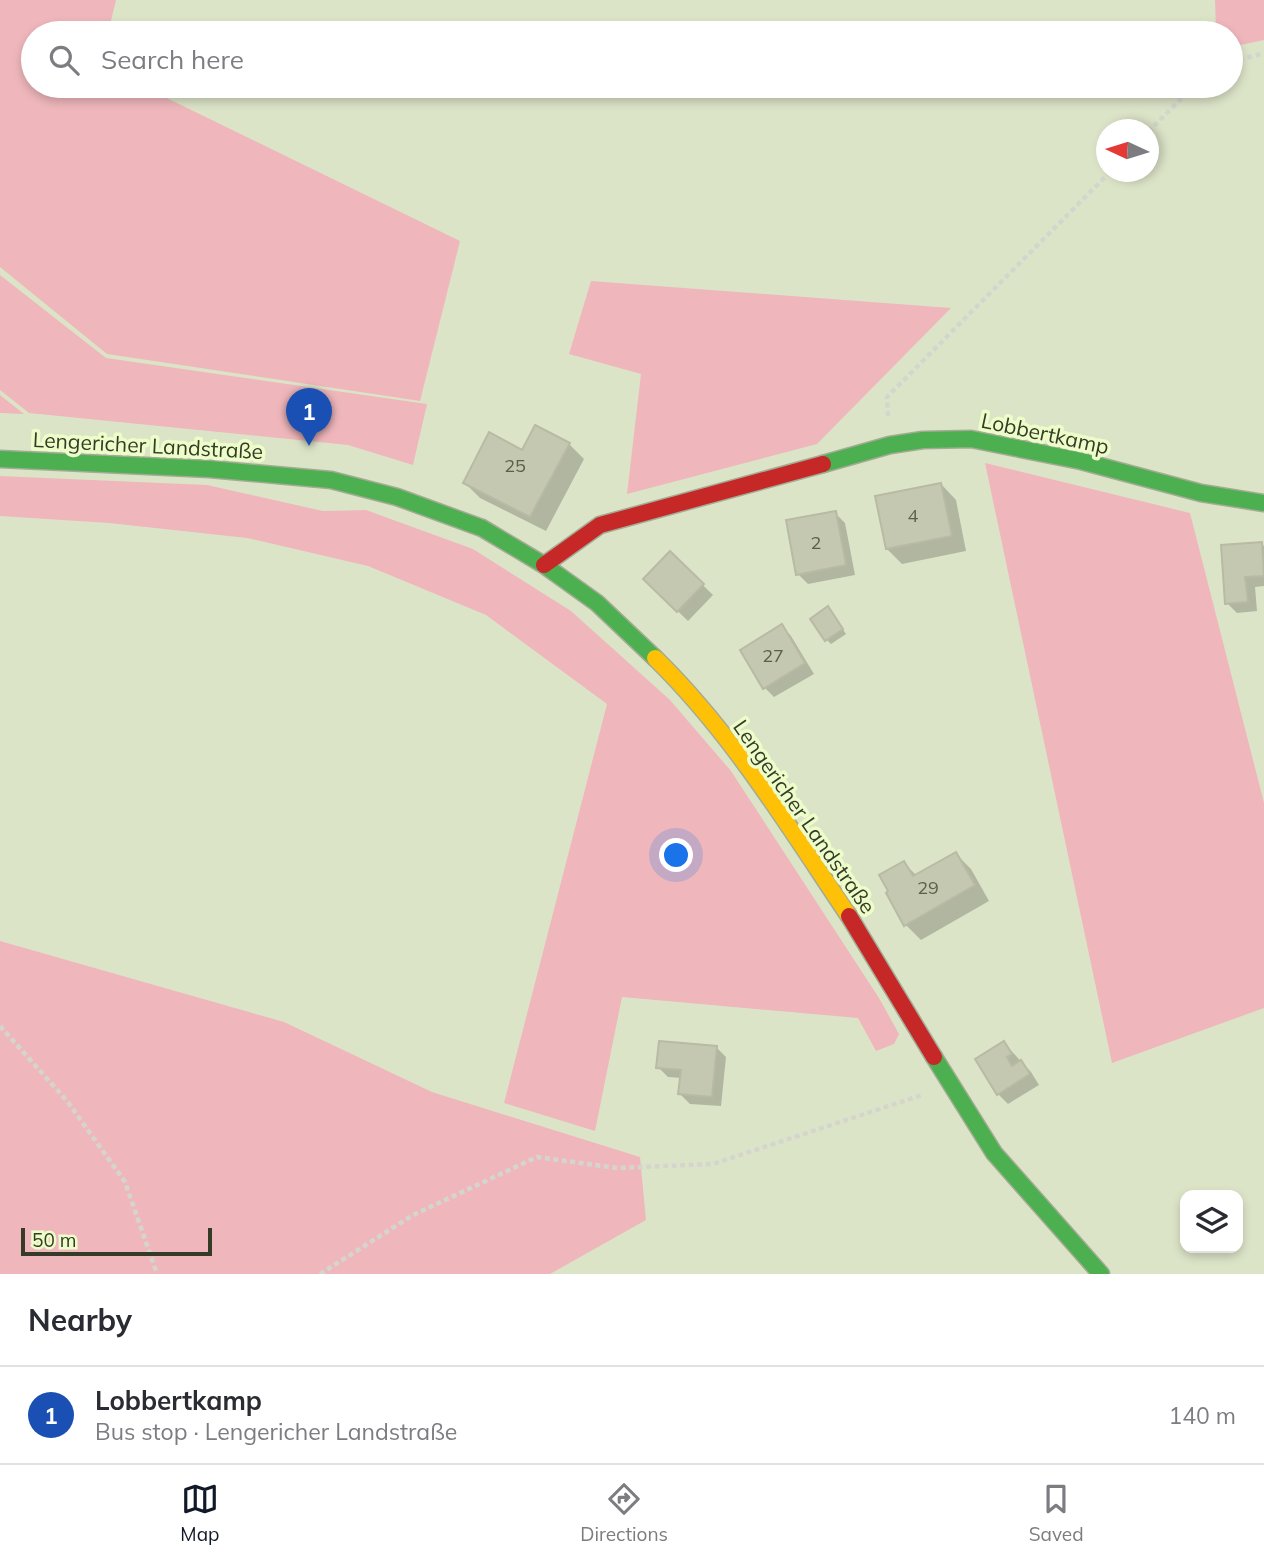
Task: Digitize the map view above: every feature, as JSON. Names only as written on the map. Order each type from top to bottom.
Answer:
[{"type":"main road","name":"Lobbertkamp","points":[[544,565],[600,525],[890,445],[923,440],[971,439],[1081,461],[1201,493],[1264,503]]},
{"type":"main road","name":"Lengericher Landstraße","points":[[0,459],[209,469],[331,480],[397,497],[482,528],[544,565],[597,603],[676,679],[748,766],[856,926],[950,1085],[994,1153],[1101,1274]]},
{"type":"path","points":[[1243,59],[1264,53]]},
{"type":"path","points":[[1159,123],[1185,98]]},
{"type":"path","points":[[890,445],[887,397],[1100,182]]},
{"type":"path","points":[[0,1026],[67,1101],[125,1182],[157,1274]]},
{"type":"path","points":[[320,1274],[413,1214],[537,1157],[617,1168],[713,1164],[950,1085]]},
{"type":"shaded area","points":[[0,0],[116,0],[111,21],[21,21],[21,98],[167,98],[460,241],[420,401],[107,354],[0,267]]},
{"type":"shaded area","points":[[1215,0],[1264,0],[1264,40],[1243,44],[1243,21],[1216,21]]},
{"type":"shaded area","points":[[0,275],[106,358],[427,404],[413,465],[348,445],[29,413],[0,390]]},
{"type":"shaded area","points":[[591,281],[951,308],[817,444],[627,494],[641,374],[569,354]]},
{"type":"shaded area","points":[[0,395],[24,414],[0,413]]},
{"type":"shaded area","points":[[985,463],[1190,513],[1264,803],[1264,1008],[1112,1063]]},
{"type":"shaded area","points":[[0,476],[207,485],[323,511],[366,510],[473,549],[571,611],[670,700],[731,771],[879,998],[899,1034],[894,1044],[876,1051],[858,1018],[622,997],[595,1131],[504,1103],[607,704],[486,615],[368,566],[247,538],[109,523],[0,516]]},
{"type":"shaded area","points":[[0,941],[284,1022],[432,1092],[640,1157],[646,1220],[550,1274],[0,1274]]},
{"type":"building","points":[[535,425],[570,443],[530,517],[463,483],[489,432],[522,450]]},
{"type":"building","points":[[941,483],[952,536],[886,549],[875,496]]},
{"type":"building","points":[[836,511],[846,565],[796,575],[786,520]]},
{"type":"building","points":[[1262,542],[1264,576],[1245,577],[1248,602],[1225,604],[1221,545]]},
{"type":"building","points":[[670,551],[704,584],[677,612],[643,579]]},
{"type":"building","points":[[828,606],[843,629],[825,641],[810,619]]},
{"type":"building","points":[[782,624],[805,663],[763,689],[740,650]]},
{"type":"building","points":[[956,852],[975,885],[904,926],[879,875],[904,861],[913,876]]},
{"type":"building","points":[[659,1041],[717,1046],[712,1097],[678,1094],[681,1070],[656,1068]]},
{"type":"building","points":[[1004,1041],[1012,1054],[1007,1057],[1012,1066],[1021,1060],[1030,1074],[997,1095],[975,1059]]},
{"type":"traffic: fast","points":[[823,464],[890,445],[923,440],[971,439],[1081,461],[1201,493],[1264,503]]},
{"type":"traffic: fast","points":[[0,459],[209,469],[331,480],[397,497],[482,528],[544,565],[597,603],[655,658]]},
{"type":"traffic: fast","points":[[934,1057],[994,1153],[1101,1274]]},
{"type":"traffic: slow","points":[[655,658],[683,687],[734,749],[782,815],[849,916]]},
{"type":"traffic: jam","points":[[544,565],[600,525],[823,464]]},
{"type":"traffic: jam","points":[[849,916],[934,1057]]},
{"type":"place","name":"Lobbertkamp","points":[[309,446]]}]
